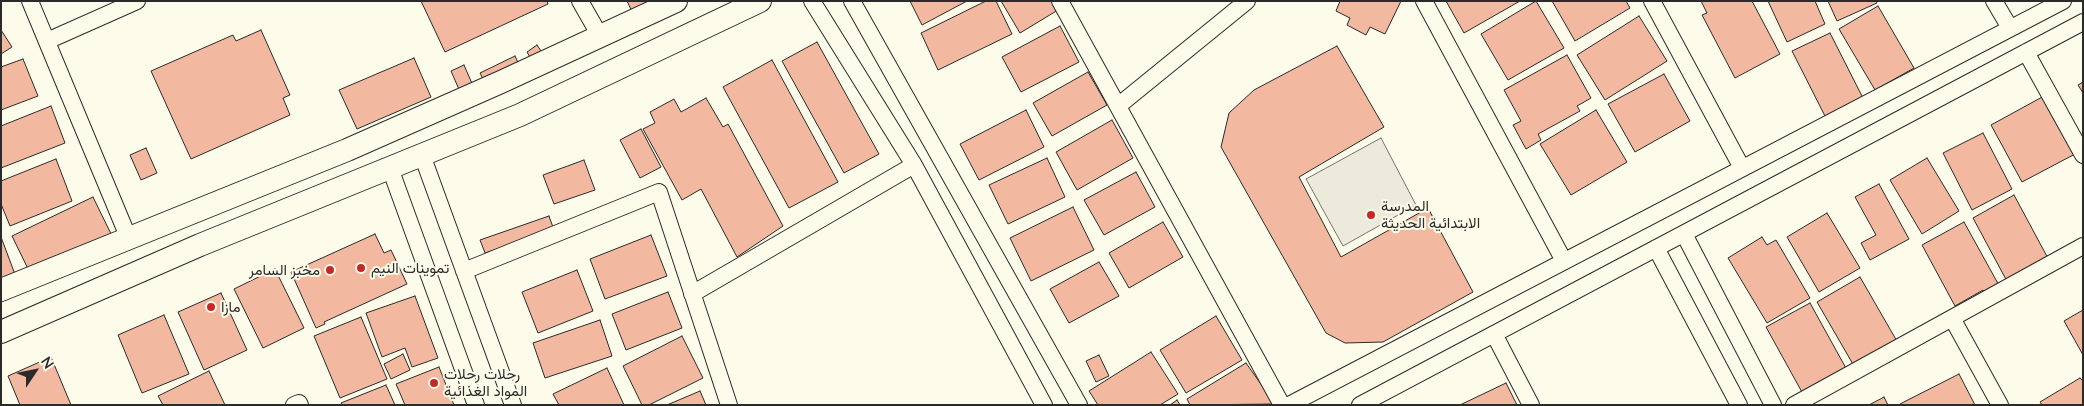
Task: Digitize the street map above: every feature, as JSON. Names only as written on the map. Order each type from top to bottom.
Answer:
[{"type":"main road","points":[[1,290],[348,150],[676,1]]},
{"type":"main road","points":[[1,332],[200,245],[520,116],[760,1]]},
{"type":"street","points":[[30,1],[129,239]]},
{"type":"street","points":[[47,41],[137,1]]},
{"type":"street","points":[[580,1],[600,36]]},
{"type":"street","points":[[812,1],[914,165],[1044,405]]},
{"type":"street","points":[[852,1],[1079,405]]},
{"type":"street","points":[[1060,1],[1282,405]]},
{"type":"street","points":[[1118,106],[1247,1]]},
{"type":"street","points":[[1424,1],[1564,261]]},
{"type":"street","points":[[1652,1],[1742,168]]},
{"type":"street","points":[[1994,1],[2010,28]]},
{"type":"street","points":[[1288,405],[2062,1]]},
{"type":"street","points":[[1360,405],[2083,22]]},
{"type":"street","points":[[2026,52],[2083,155]]},
{"type":"street","points":[[422,155],[513,405]]},
{"type":"street","points":[[692,294],[914,165]]},
{"type":"street","points":[[390,168],[476,405]]},
{"type":"street","points":[[464,271],[659,192],[729,405]]},
{"type":"street","points":[[1684,234],[1773,405]]},
{"type":"street","points":[[1794,405],[2083,246]]},
{"type":"street","points":[[1656,248],[1739,405]]},
{"type":"street","points":[[1952,318],[2000,405]]},
{"type":"street","points":[[1494,334],[1530,405]]},
{"type":"street","points":[[294,405],[299,403],[300,405]]},
{"type":"shaded area","points":[[1381,138],[1416,205],[1343,246],[1306,179]]},
{"type":"building","points":[[421,1],[547,1],[548,4],[445,52]]},
{"type":"building","points":[[627,1],[668,1],[635,18]]},
{"type":"building","points":[[910,1],[967,1],[922,25]]},
{"type":"building","points":[[986,1],[996,1],[1012,34],[938,70],[921,33]]},
{"type":"building","points":[[1001,1],[1052,1],[1058,10],[1020,33]]},
{"type":"building","points":[[1340,1],[1401,1],[1385,34],[1370,27],[1366,35],[1347,25],[1350,18],[1336,11]]},
{"type":"building","points":[[1446,1],[1520,1],[1464,33]]},
{"type":"building","points":[[1536,1],[1564,48],[1508,80],[1481,34]]},
{"type":"building","points":[[1552,1],[1626,1],[1630,8],[1575,41]]},
{"type":"building","points":[[1701,1],[1752,1],[1780,54],[1735,78],[1702,15],[1707,13]]},
{"type":"building","points":[[1768,1],[1815,1],[1825,24],[1787,42]]},
{"type":"building","points":[[1828,1],[1876,1],[1877,3],[1837,21]]},
{"type":"building","points":[[1878,6],[1914,68],[1875,90],[1839,29]]},
{"type":"building","points":[[1639,16],[1667,61],[1605,100],[1577,55]]},
{"type":"building","points":[[1060,26],[1079,62],[1021,92],[1002,57]]},
{"type":"building","points":[[1,30],[12,47],[1,54]]},
{"type":"building","points":[[261,30],[290,95],[283,98],[290,115],[191,159],[151,71],[233,35],[236,41]]},
{"type":"building","points":[[1830,33],[1864,100],[1826,118],[1792,51]]},
{"type":"building","points":[[817,42],[879,154],[844,173],[782,61]]},
{"type":"building","points":[[537,45],[545,57],[534,64],[527,52]]},
{"type":"building","points":[[1337,46],[1384,127],[1299,177],[1341,257],[1428,208],[1473,292],[1383,342],[1345,343],[1326,333],[1221,147],[1229,113],[1254,90]]},
{"type":"building","points":[[1567,55],[1591,98],[1577,106],[1580,111],[1538,134],[1541,140],[1526,149],[1513,125],[1521,121],[1504,90]]},
{"type":"building","points":[[515,56],[521,69],[486,85],[480,73]]},
{"type":"building","points":[[414,58],[431,97],[357,129],[339,90]]},
{"type":"building","points":[[23,59],[38,96],[1,110],[1,67]]},
{"type":"building","points":[[772,60],[838,182],[789,208],[723,87]]},
{"type":"building","points":[[464,65],[474,88],[461,94],[451,71]]},
{"type":"building","points":[[1088,72],[1107,105],[1052,136],[1033,103]]},
{"type":"building","points":[[1664,74],[1690,121],[1635,152],[1608,104]]},
{"type":"building","points":[[2083,82],[2083,93],[2078,85]]},
{"type":"building","points":[[2044,96],[2075,154],[2022,182],[1991,125]]},
{"type":"building","points":[[706,98],[723,127],[728,124],[783,226],[737,257],[701,189],[682,200],[643,129],[655,123],[650,112],[674,99],[681,112]]},
{"type":"building","points":[[51,106],[65,143],[1,168],[1,126]]},
{"type":"building","points":[[1026,110],[1044,147],[979,180],[960,144]]},
{"type":"building","points":[[1596,110],[1627,162],[1571,195],[1540,144]]},
{"type":"building","points":[[1112,120],[1133,158],[1077,190],[1056,152]]},
{"type":"building","points":[[641,129],[661,167],[640,178],[620,140]]},
{"type":"building","points":[[1983,133],[2012,189],[1972,210],[1943,153]]},
{"type":"building","points":[[146,148],[157,173],[141,180],[130,155]]},
{"type":"building","points":[[1047,158],[1065,197],[1008,224],[989,185]]},
{"type":"building","points":[[1927,158],[1959,211],[1922,234],[1890,180]]},
{"type":"building","points":[[56,159],[72,201],[10,226],[1,204],[1,181]]},
{"type":"building","points":[[584,160],[595,190],[554,204],[543,175]]},
{"type":"building","points":[[1136,172],[1155,207],[1104,235],[1084,200]]},
{"type":"building","points":[[1879,184],[1909,239],[1870,260],[1861,243],[1876,235],[1855,197]]},
{"type":"building","points":[[2014,195],[2050,262],[2009,285],[1973,218]]},
{"type":"building","points":[[93,197],[113,238],[32,277],[12,236]]},
{"type":"building","points":[[1073,207],[1094,250],[1031,281],[1010,238]]},
{"type":"building","points":[[1827,213],[1860,268],[1819,292],[1787,237]]},
{"type":"building","points":[[549,216],[554,230],[485,253],[480,240]]},
{"type":"building","points":[[1163,222],[1183,257],[1129,288],[1109,253]]},
{"type":"building","points":[[1964,222],[2001,289],[1986,297],[1983,290],[1955,306],[1922,245]]},
{"type":"building","points":[[375,234],[384,253],[391,250],[407,284],[324,322],[325,324],[316,328],[291,272]]},
{"type":"building","points":[[651,235],[667,276],[605,299],[590,259]]},
{"type":"building","points":[[1,237],[16,277],[1,282]]},
{"type":"building","points":[[1762,237],[1767,245],[1776,240],[1810,298],[1767,323],[1728,258]]},
{"type":"building","points":[[1099,262],[1119,296],[1069,323],[1050,289]]},
{"type":"building","points":[[275,269],[304,328],[263,348],[234,289]]},
{"type":"building","points":[[577,270],[593,311],[538,333],[522,292]]},
{"type":"building","points":[[1860,277],[1898,343],[1854,366],[1817,302]]},
{"type":"building","points":[[668,292],[682,328],[626,350],[612,314]]},
{"type":"building","points":[[221,293],[247,350],[204,370],[178,312]]},
{"type":"building","points":[[415,296],[438,358],[412,367],[405,348],[382,357],[366,313]]},
{"type":"building","points":[[1810,303],[1847,370],[1803,394],[1766,327]]},
{"type":"building","points":[[2083,310],[2083,355],[2064,321]]},
{"type":"building","points":[[164,315],[189,374],[142,393],[118,335]]},
{"type":"building","points":[[1216,316],[1242,360],[1186,393],[1160,350]]},
{"type":"building","points":[[361,317],[387,379],[340,398],[314,336]]},
{"type":"building","points":[[600,320],[612,356],[545,378],[533,343]]},
{"type":"building","points":[[682,336],[703,378],[649,405],[642,405],[623,366]]},
{"type":"building","points":[[1151,352],[1178,394],[1160,405],[1098,405],[1089,391]]},
{"type":"building","points":[[403,354],[410,370],[391,379],[384,364]]},
{"type":"building","points":[[1099,355],[1109,376],[1096,382],[1086,361]]},
{"type":"building","points":[[51,357],[71,405],[20,405],[8,376]]},
{"type":"building","points":[[1246,363],[1275,404],[1190,405],[1187,399]]},
{"type":"building","points":[[439,367],[454,405],[405,405],[396,384]]},
{"type":"building","points":[[607,368],[624,405],[559,405],[553,394]]},
{"type":"building","points":[[209,371],[225,405],[163,405],[158,396]]},
{"type":"building","points":[[1959,374],[1975,405],[1900,404]]},
{"type":"building","points":[[2080,378],[2083,381],[2083,405],[2042,405],[2040,402]]},
{"type":"building","points":[[1506,383],[1517,405],[1460,405]]},
{"type":"building","points":[[386,385],[395,405],[342,405],[341,403]]},
{"type":"building","points":[[700,391],[706,405],[667,405]]},
{"type":"building","points":[[1884,397],[1888,405],[1869,405]]},
{"type":"building","points":[[1177,400],[1180,405],[1170,405]]},
{"type":"place","name":"المدرسة الابتدائية الحديثة","points":[[1371,215]]},
{"type":"place","name":"تموينات النيم","points":[[361,268]]},
{"type":"place","name":"مخبز السامر","points":[[330,270]]},
{"type":"place","name":"مازا","points":[[211,307]]},
{"type":"place","name":"رحلات رحلات المواد الغذائية","points":[[434,383]]}]
